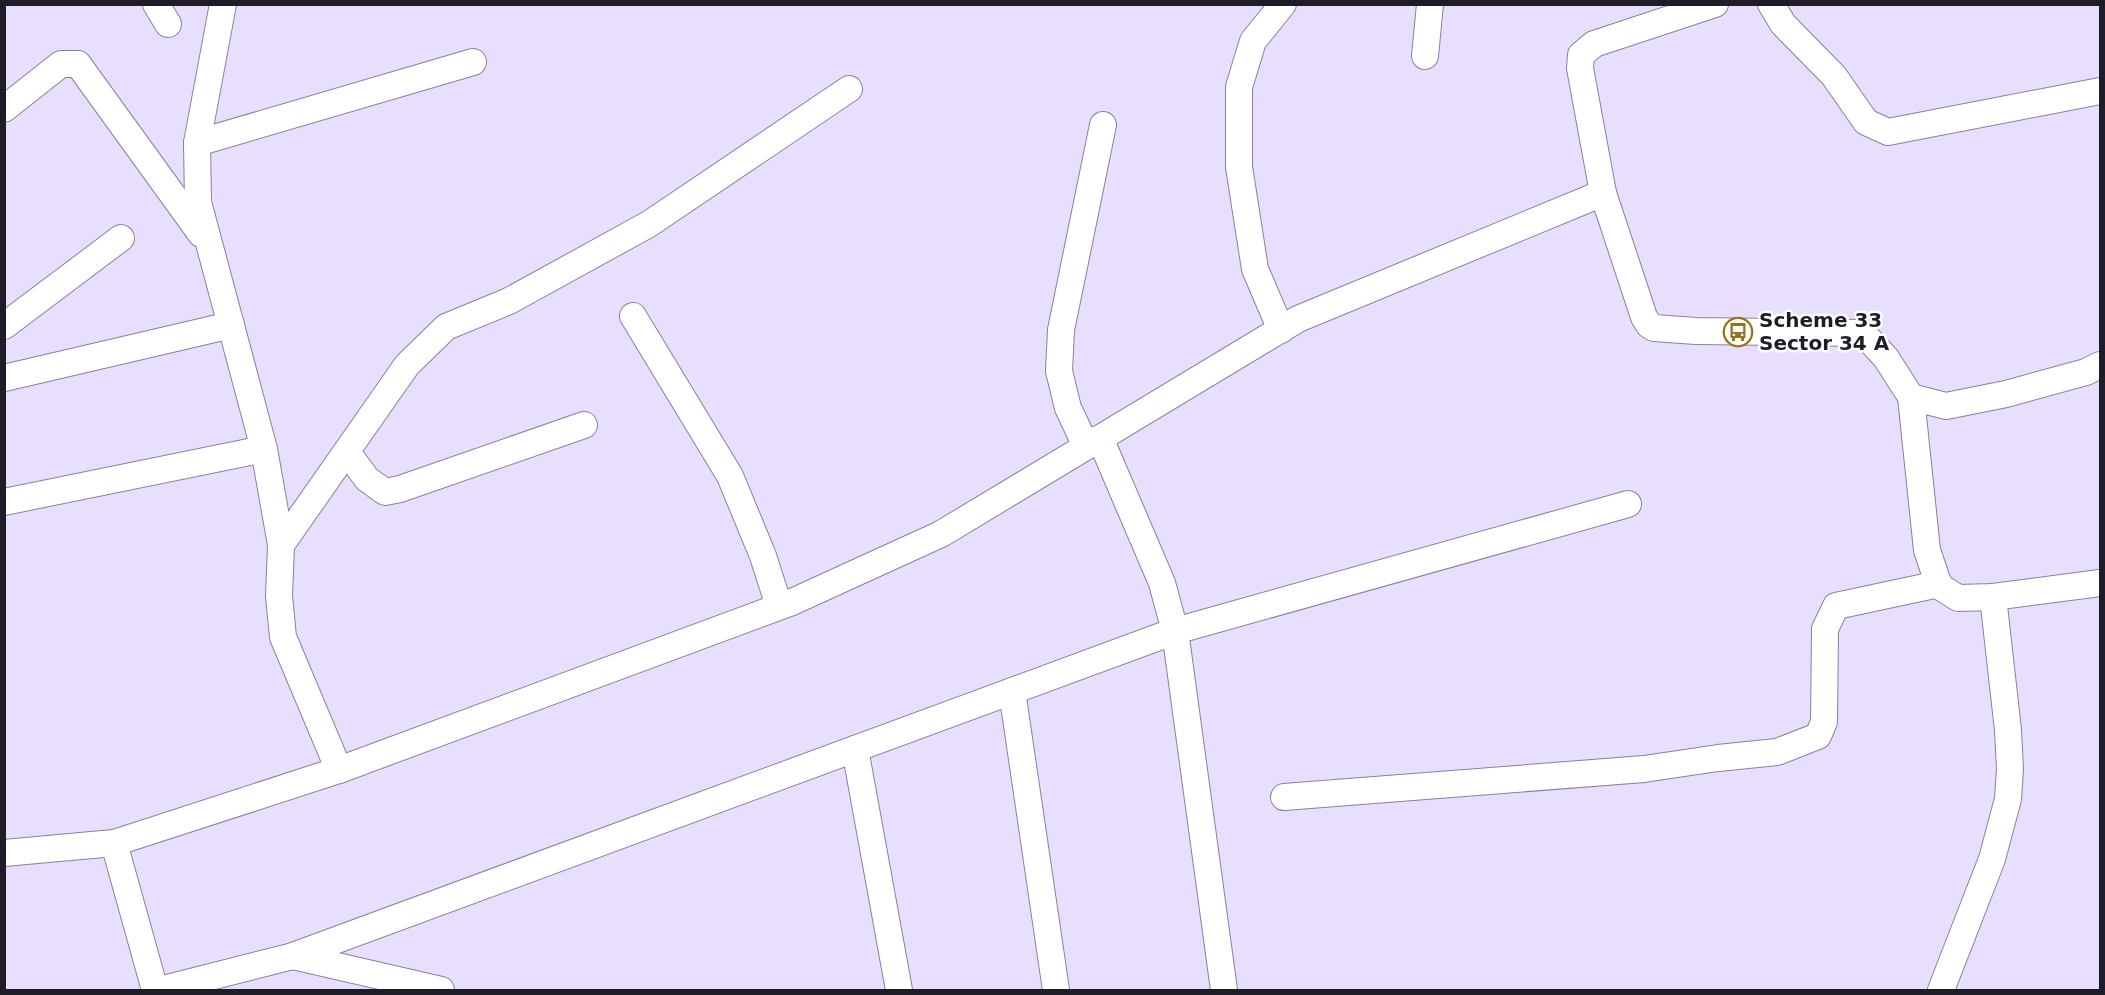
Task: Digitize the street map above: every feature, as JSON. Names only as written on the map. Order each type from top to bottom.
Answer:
[{"type":"street","points":[[223,4],[197,143],[198,201],[264,449],[281,546],[279,596],[283,637],[339,770]]},
{"type":"street","points":[[1281,330],[1255,269],[1239,167],[1239,87],[1254,41],[1282,4]]},
{"type":"street","points":[[1425,56],[1430,4]]},
{"type":"street","points":[[1715,4],[1593,44],[1581,55],[1580,68],[1603,193],[1644,317],[1649,325],[1654,328],[1696,332],[1863,333],[1886,358],[1911,397],[1928,550],[1939,584],[1958,598],[1993,597],[2100,583]]},
{"type":"street","points":[[1771,4],[1783,24],[1834,76],[1866,122],[1888,132],[2100,91]]},
{"type":"street","points":[[197,143],[473,62]]},
{"type":"street","points":[[4,109],[61,64],[78,64],[210,246]]},
{"type":"street","points":[[281,546],[407,365],[446,327],[509,301],[649,224],[849,89]]},
{"type":"street","points":[[1103,125],[1061,330],[1059,371],[1068,408],[1093,442],[1162,583],[1175,631],[1224,990]]},
{"type":"street","points":[[4,853],[114,843],[339,770],[779,606],[940,534],[1298,319],[1603,193]]},
{"type":"street","points":[[4,326],[121,238]]},
{"type":"street","points":[[633,316],[730,477],[763,556],[779,606]]},
{"type":"street","points":[[4,378],[231,325]]},
{"type":"street","points":[[1911,397],[1946,406],[2006,394],[2086,372],[2100,365]]},
{"type":"street","points":[[347,452],[366,479],[385,492],[400,489],[584,425]]},
{"type":"street","points":[[4,502],[264,449]]},
{"type":"street","points":[[114,843],[157,990],[293,956],[1175,631],[1628,504]]},
{"type":"street","points":[[1284,797],[1644,769],[1778,752],[1818,736],[1824,722],[1825,629],[1836,606],[1939,584]]},
{"type":"street","points":[[1941,990],[1992,859],[2008,799],[2010,769],[2008,730],[1993,597]]},
{"type":"street","points":[[1012,691],[1056,990]]},
{"type":"street","points":[[855,748],[900,990]]},
{"type":"street","points":[[293,956],[441,990]]},
{"type":"place","name":"Scheme 33 Sector 34 A","points":[[1738,332]]}]
